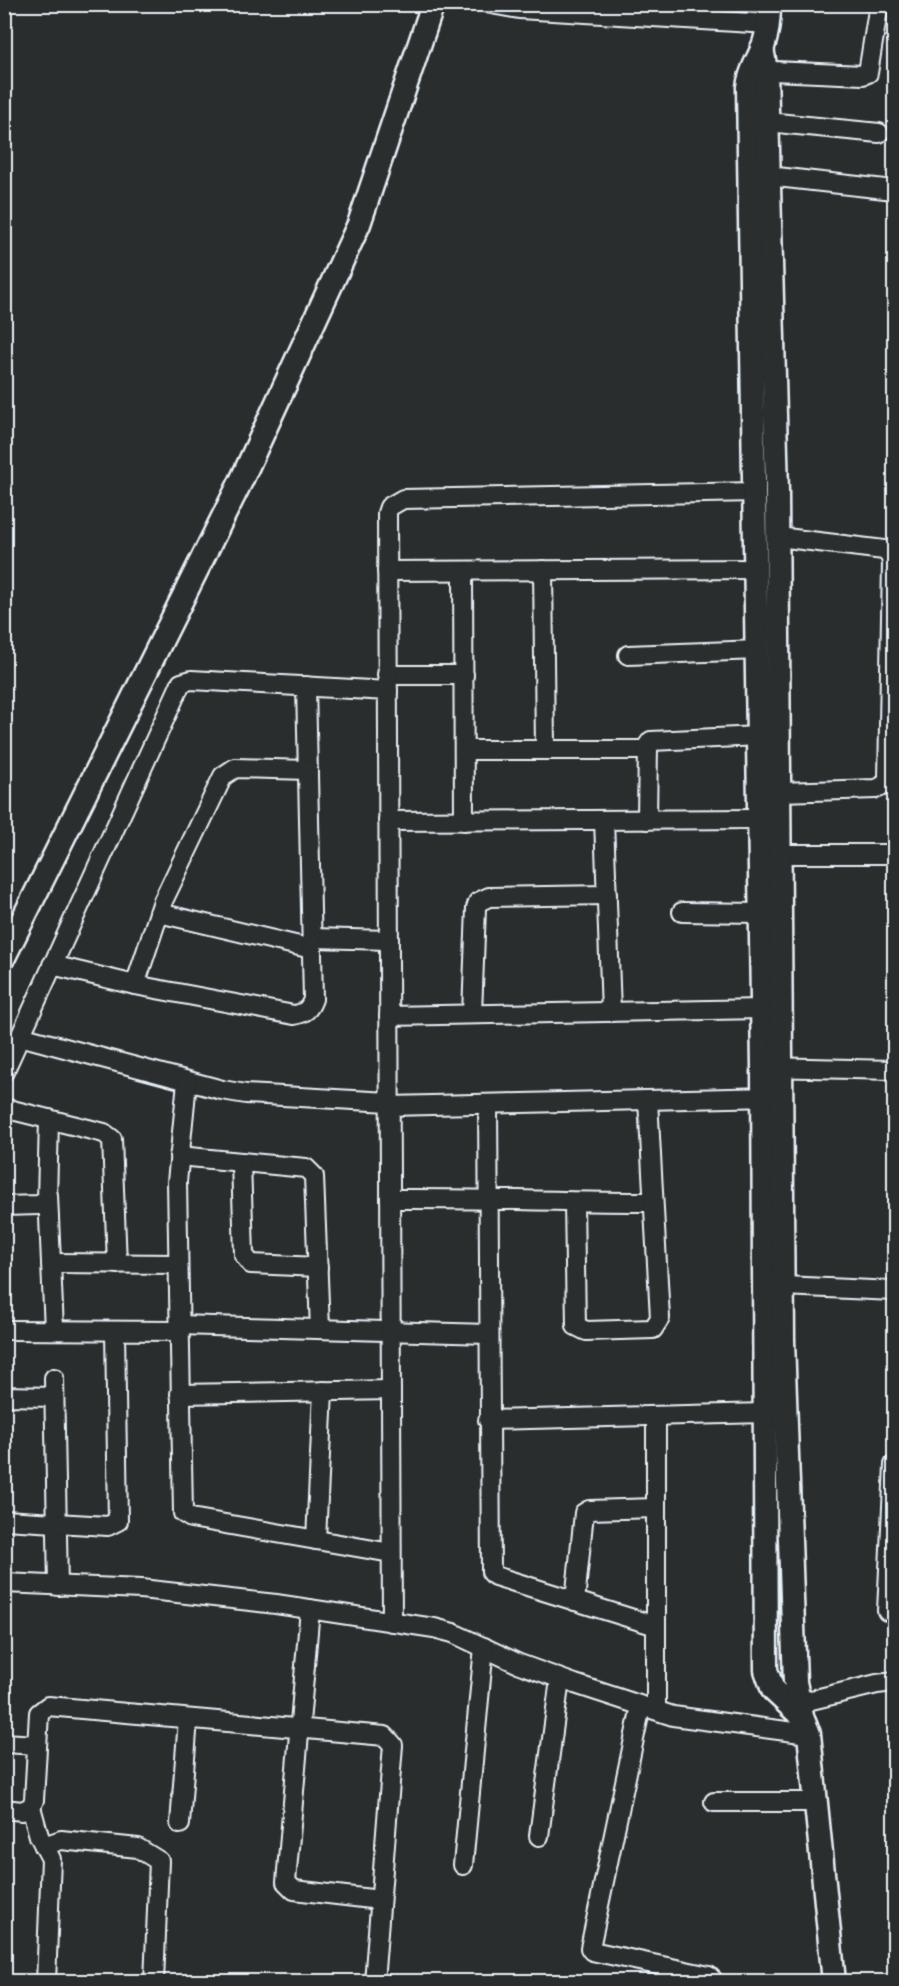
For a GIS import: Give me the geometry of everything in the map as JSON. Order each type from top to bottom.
[{"type":"street","points":[[4,957],[241,482],[359,224],[433,4]]},
{"type":"street","points":[[491,4],[519,9],[769,14],[758,71],[767,122],[778,537],[781,854],[772,1067],[783,1286],[794,1670],[817,1802],[834,1982]]},
{"type":"street","points":[[758,71],[863,75],[868,73],[879,4]]},
{"type":"street","points":[[758,71],[748,87],[756,492],[762,1009],[772,1067]]},
{"type":"street","points":[[767,122],[879,134]]},
{"type":"street","points":[[768,176],[894,190]]},
{"type":"street","points":[[392,1622],[387,513],[389,507],[403,500],[756,492]]},
{"type":"street","points":[[778,537],[884,550],[890,555],[892,563],[892,700],[888,779],[883,786],[876,789],[780,792]]},
{"type":"street","points":[[387,571],[757,569]]},
{"type":"street","points":[[543,570],[545,748]]},
{"type":"street","points":[[463,571],[464,821]]},
{"type":"street","points":[[628,655],[758,650]]},
{"type":"street","points":[[4,1072],[177,687],[191,680],[306,686],[387,683],[464,675]]},
{"type":"street","points":[[52,965],[135,985],[294,1015],[303,1014],[310,1007],[313,999],[306,686]]},
{"type":"street","points":[[647,820],[648,750],[651,741],[655,739],[759,736]]},
{"type":"street","points":[[464,750],[545,748],[648,750]]},
{"type":"street","points":[[135,985],[159,913],[228,771],[242,768],[308,770]]},
{"type":"street","points":[[388,821],[760,819]]},
{"type":"street","points":[[604,820],[611,1012]]},
{"type":"street","points":[[781,854],[894,854]]},
{"type":"street","points":[[472,1014],[478,902],[489,897],[607,895]]},
{"type":"street","points":[[682,912],[761,913]]},
{"type":"street","points":[[159,913],[312,943],[389,940]]},
{"type":"street","points":[[389,1016],[762,1009]]},
{"type":"street","points":[[20,1036],[187,1082],[246,1094],[389,1104],[488,1104],[773,1097]]},
{"type":"street","points":[[772,1067],[894,1070]]},
{"type":"street","points":[[187,1082],[179,1156],[177,1264],[183,1513],[191,1518],[391,1553]]},
{"type":"street","points":[[773,1097],[765,1413],[766,1670],[773,1690],[803,1718]]},
{"type":"street","points":[[574,1202],[574,1321],[580,1330],[648,1330],[658,1324],[660,1318],[648,1100]]},
{"type":"street","points":[[488,1104],[488,1420],[491,1572],[495,1576],[656,1626]]},
{"type":"street","points":[[4,1108],[104,1133],[112,1139],[117,1264]]},
{"type":"street","points":[[49,1119],[48,1195],[54,1330]]},
{"type":"street","points":[[179,1156],[306,1168],[312,1171],[315,1176],[320,1329]]},
{"type":"street","points":[[241,1162],[244,1255],[247,1261],[251,1264],[318,1268]]},
{"type":"street","points":[[4,1206],[39,1205],[48,1195]]},
{"type":"street","points":[[390,1199],[488,1198],[574,1202],[653,1202]]},
{"type":"street","points":[[51,1263],[177,1264]]},
{"type":"street","points":[[783,1286],[894,1291]]},
{"type":"street","points":[[4,1330],[320,1329],[488,1334]]},
{"type":"street","points":[[4,1520],[108,1526],[118,1521],[115,1331]]},
{"type":"street","points":[[54,1378],[58,1586]]},
{"type":"street","points":[[180,1395],[391,1390]]},
{"type":"street","points":[[316,1539],[323,1391]]},
{"type":"street","points":[[4,1396],[54,1397]]},
{"type":"street","points":[[488,1420],[765,1413]]},
{"type":"street","points":[[656,1416],[656,1626],[648,1708],[590,1948],[592,1951],[709,1976],[715,1982]]},
{"type":"street","points":[[887,1611],[894,1465]]},
{"type":"street","points":[[575,1601],[584,1513],[589,1510],[656,1508]]},
{"type":"street","points":[[4,1583],[141,1589],[435,1628],[560,1679],[648,1708],[703,1722],[803,1718],[877,1684],[894,1682]]},
{"type":"street","points":[[310,1610],[286,1882],[294,1890],[380,1900]]},
{"type":"street","points":[[463,1864],[484,1647]]},
{"type":"street","points":[[539,1836],[560,1679]]},
{"type":"street","points":[[46,1982],[51,1859],[39,1836],[31,1807],[34,1800],[39,1713],[48,1706],[385,1736],[391,1739],[393,1745],[374,1982]]},
{"type":"street","points":[[180,1824],[188,1719]]},
{"type":"street","points":[[4,1743],[38,1745]]},
{"type":"street","points":[[714,1802],[817,1802]]},
{"type":"street","points":[[4,1809],[22,1810],[31,1807]]},
{"type":"street","points":[[44,1846],[62,1839],[138,1848],[159,1861],[154,1982]]}]
